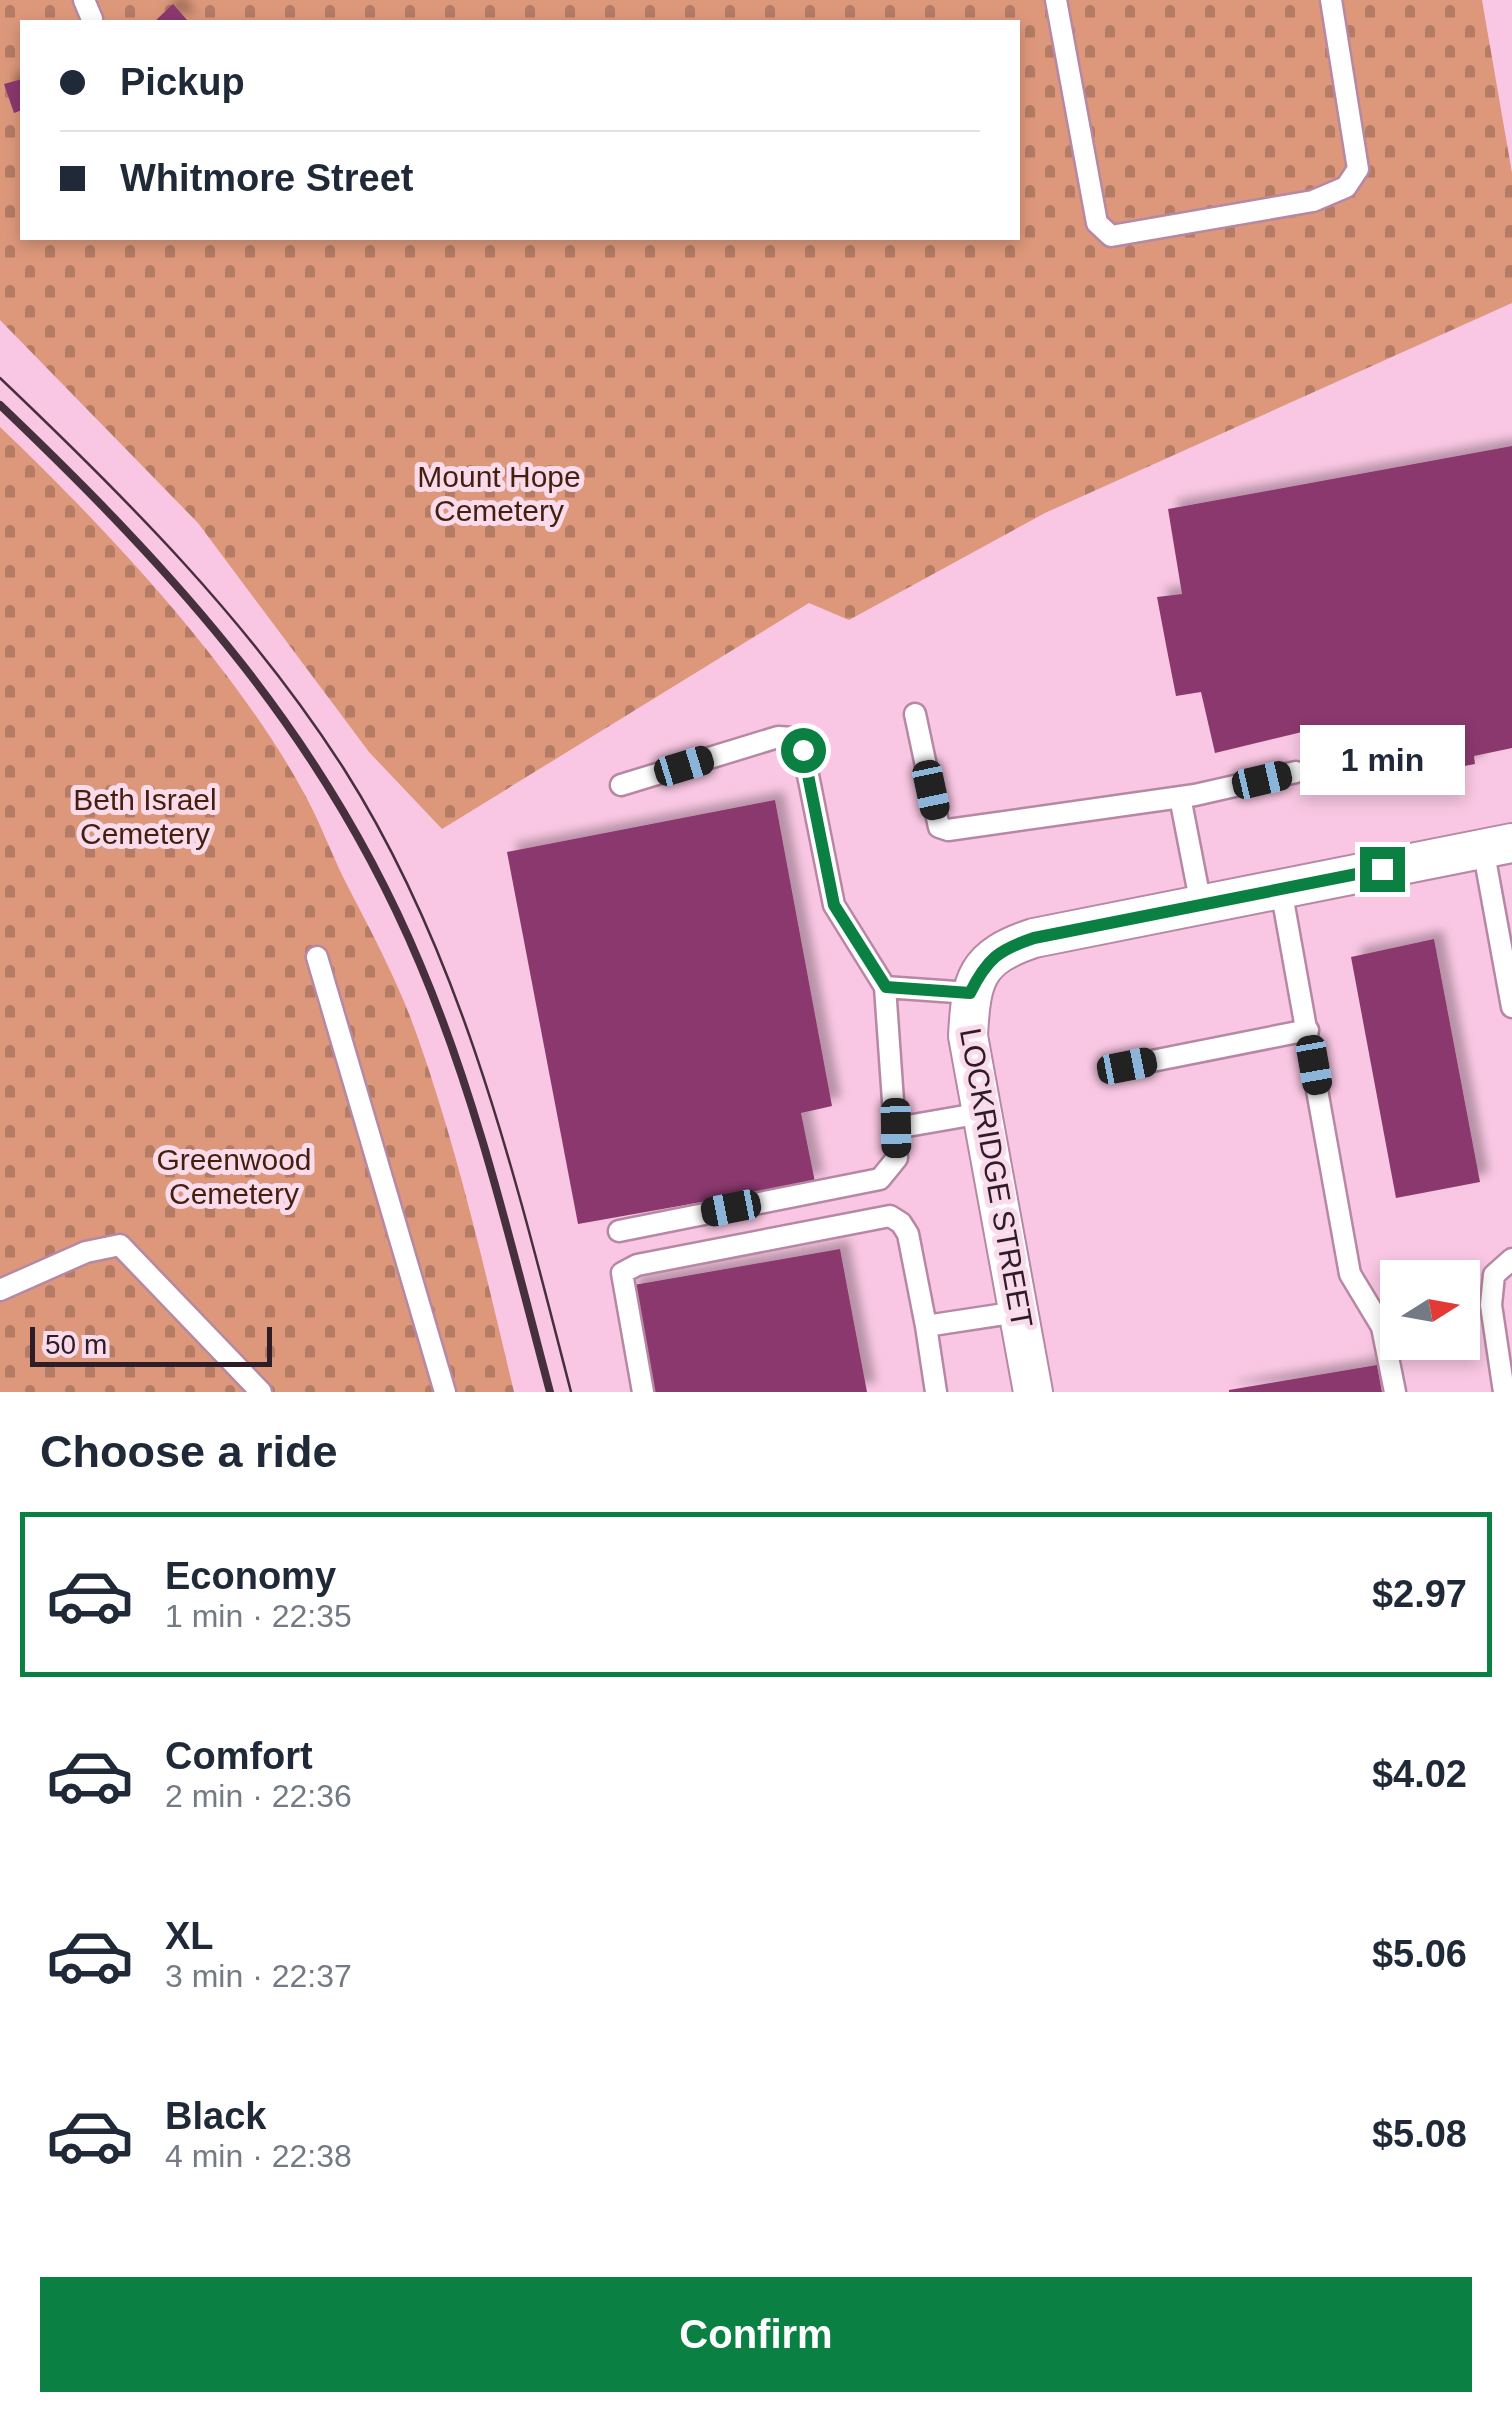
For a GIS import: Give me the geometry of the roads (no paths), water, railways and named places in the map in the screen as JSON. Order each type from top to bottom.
[{"type":"street","name":"LOCKRIDGE STREET","points":[[1033,1392],[968,1036],[970,993],[984,966],[1007,947],[1034,938],[1497,846]]},
{"type":"lane","points":[[1056,0],[1097,223],[1111,236],[1313,201],[1346,187],[1358,169],[1331,0]]},
{"type":"lane","points":[[915,714],[939,828],[948,830],[1180,796],[1296,772]]},
{"type":"lane","points":[[619,1231],[880,1179],[897,1158],[886,987],[834,905],[803,750],[794,738],[778,737],[621,784]]},
{"type":"lane","points":[[1180,796],[1202,904]]},
{"type":"lane","points":[[1497,846],[1512,1007]]},
{"type":"lane","points":[[1281,889],[1350,1274],[1382,1327],[1395,1392]]},
{"type":"lane","points":[[317,956],[445,1392]]},
{"type":"lane","points":[[886,987],[970,993]]},
{"type":"lane","points":[[1127,1066],[1308,1030]]},
{"type":"lane","points":[[896,1128],[982,1113]]},
{"type":"lane","points":[[643,1392],[622,1272],[637,1264],[890,1216],[908,1234],[936,1392]]},
{"type":"lane","points":[[0,1290],[86,1252],[120,1245],[261,1392]]},
{"type":"lane","points":[[1504,1392],[1491,1304],[1494,1275],[1512,1258]]},
{"type":"lane","points":[[926,1326],[1018,1312]]},
{"type":"tram line","points":[[0,378],[139,515],[227,612],[307,715],[386,841],[422,915],[482,1071],[571,1392]]},
{"type":"railway","points":[[0,405],[127,531],[240,662],[292,731],[382,881],[420,964],[459,1069],[550,1392]]},
{"type":"park label","name":"Mount Hope Cemetery","points":[[499,494]]},
{"type":"park label","name":"Beth Israel Cemetery","points":[[145,817]]},
{"type":"park label","name":"Greenwood Cemetery","points":[[234,1177]]}]
